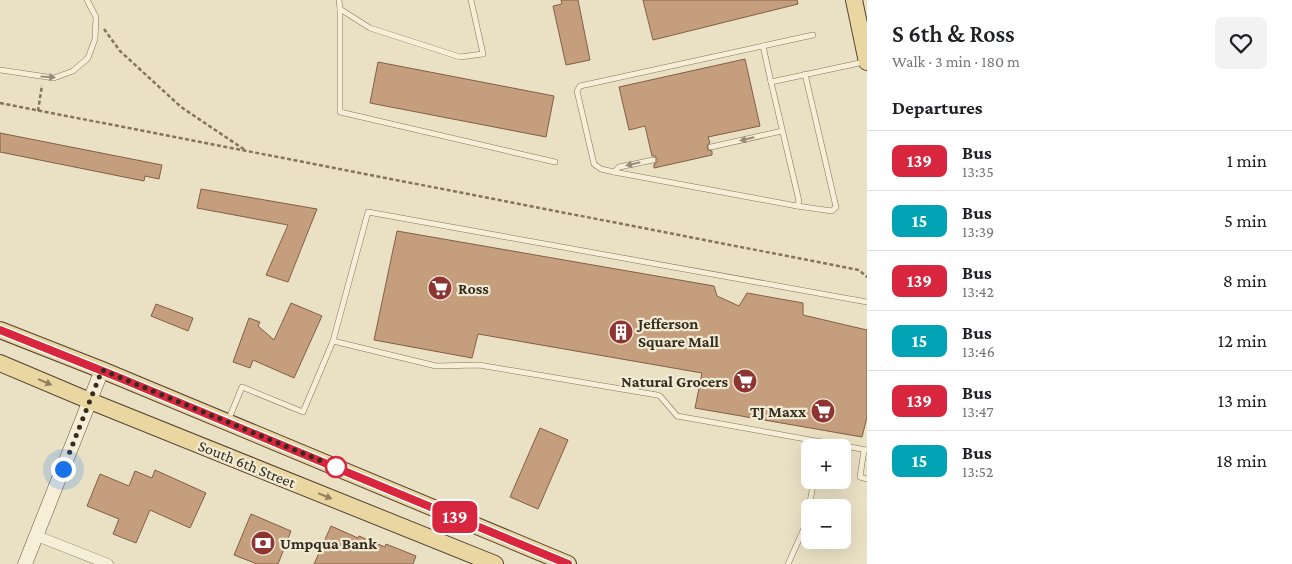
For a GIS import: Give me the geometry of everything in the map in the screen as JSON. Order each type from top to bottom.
[{"type":"main road","points":[[854,0],[867,62]]},
{"type":"main road","name":"South 6th Street","points":[[0,330],[102,370],[568,564]]},
{"type":"main road","name":"South 6th Street","points":[[0,363],[495,564]]},
{"type":"street","points":[[25,564],[102,370]]},
{"type":"street","points":[[37,536],[108,564]]},
{"type":"lane","points":[[0,70],[54,78],[73,71],[88,58],[95,39],[96,18],[87,0]]},
{"type":"lane","points":[[339,0],[340,112],[555,162]]},
{"type":"lane","points":[[340,9],[370,28],[460,56],[483,54],[472,0]]},
{"type":"lane","points":[[805,74],[836,207],[832,211],[614,172],[600,169],[594,164],[577,91],[580,86],[813,35]]},
{"type":"lane","points":[[763,46],[799,201],[797,206]]},
{"type":"lane","points":[[771,82],[867,62]]},
{"type":"lane","points":[[711,147],[782,131]]},
{"type":"lane","points":[[614,172],[619,167],[652,160]]},
{"type":"lane","points":[[227,422],[242,387],[304,412],[333,341],[368,212],[867,302]]},
{"type":"lane","points":[[333,341],[436,366],[479,365],[657,395],[677,416],[801,441]]},
{"type":"lane","points":[[851,448],[866,450],[860,477],[867,479]]},
{"type":"lane","points":[[788,564],[806,524],[812,489]]},
{"type":"path","points":[[96,18],[120,51],[181,107],[246,151]]},
{"type":"path","points":[[38,111],[43,77]]},
{"type":"path","points":[[0,103],[860,270],[867,277]]},
{"type":"building","points":[[561,0],[578,0],[590,60],[566,65],[553,6],[562,4]]},
{"type":"building","points":[[643,0],[797,0],[798,4],[653,40]]},
{"type":"building","points":[[745,59],[760,126],[708,137],[710,143],[707,147],[708,150],[712,151],[712,155],[654,168],[657,159],[655,156],[652,156],[645,126],[629,130],[619,87]]},
{"type":"building","points":[[378,62],[554,96],[546,137],[370,103]]},
{"type":"building","points":[[0,133],[162,165],[159,179],[145,176],[144,181],[0,152]]},
{"type":"building","points":[[201,189],[317,209],[288,282],[266,275],[288,225],[197,208]]},
{"type":"building","name":"Jefferson Square Mall","points":[[397,231],[714,286],[717,296],[739,306],[747,293],[803,303],[803,315],[867,330],[867,417],[862,437],[695,408],[702,373],[478,334],[472,358],[374,340]]},
{"type":"building","points":[[291,303],[322,316],[294,378],[253,360],[250,368],[233,362],[249,318],[260,322],[258,326],[274,340]]},
{"type":"building","points":[[156,304],[193,318],[188,331],[151,316]]},
{"type":"building","points":[[540,428],[568,440],[538,509],[510,497]]},
{"type":"building","points":[[155,470],[206,493],[190,528],[150,510],[136,543],[113,534],[119,519],[87,506],[100,474],[129,486],[135,471],[152,478]]},
{"type":"building","name":"Umpqua Bank","points":[[251,514],[291,531],[278,564],[257,564],[234,555]]},
{"type":"building","points":[[331,526],[358,538],[359,536],[385,547],[386,544],[416,556],[413,564],[314,564]]},
{"type":"bus line","name":"139","points":[[0,330],[568,564]]},
{"type":"place","name":"Ross","points":[[440,288]]},
{"type":"place","name":"Jefferson Square Mall","points":[[621,332]]},
{"type":"place","name":"Natural Grocers","points":[[745,381]]},
{"type":"place","name":"TJ Maxx","points":[[823,411]]},
{"type":"place","name":"Umpqua Bank","points":[[263,543]]},
{"type":"route","points":[[63,469],[102,370],[336,467]]}]
